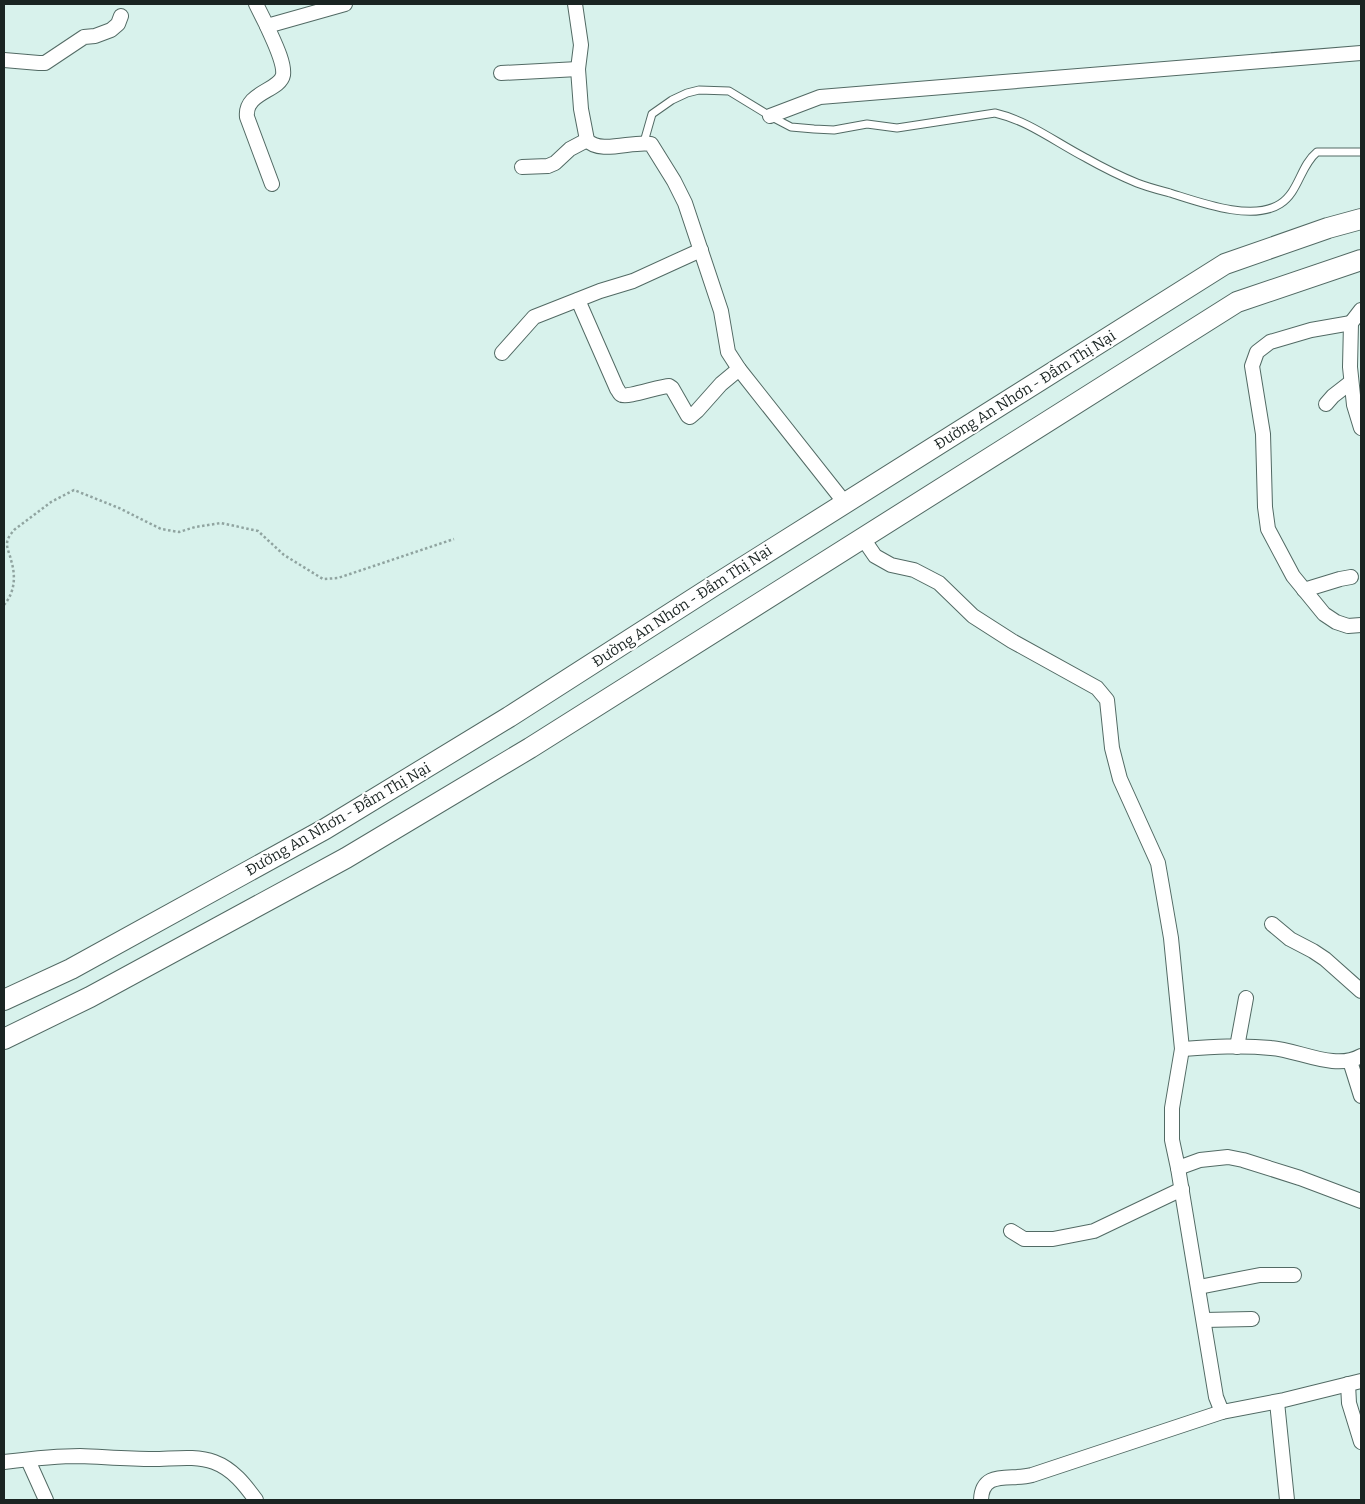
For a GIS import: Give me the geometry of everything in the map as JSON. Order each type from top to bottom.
[{"type":"main road","name":"Đường An Nhơn - Đầm Thị Nại","points":[[4,1000],[71,968],[325,829],[509,717],[1226,264],[1328,228],[1361,219]]},
{"type":"main road","points":[[4,1039],[90,997],[346,858],[530,748],[1237,302],[1361,260]]},
{"type":"street","points":[[256,4],[282,64],[283,75],[280,81],[250,103],[246,110],[272,184]]},
{"type":"street","points":[[267,26],[345,4]]},
{"type":"street","points":[[575,4],[580,45],[578,69],[583,125],[588,140],[597,146],[616,147],[644,142],[651,144],[674,181],[688,212],[722,311],[728,352],[739,369],[845,503]]},
{"type":"street","points":[[4,60],[45,63],[84,37],[112,30],[118,24],[121,16]]},
{"type":"street","points":[[770,116],[820,97],[1361,53]]},
{"type":"street","points":[[501,73],[578,69]]},
{"type":"street","points":[[522,167],[548,166],[570,149],[588,140]]},
{"type":"street","points":[[502,353],[534,316],[633,281],[701,250]]},
{"type":"street","points":[[578,300],[617,389],[622,395],[626,396],[670,386],[690,417],[721,384],[739,369]]},
{"type":"street","points":[[1361,310],[1351,323],[1354,405],[1361,428]]},
{"type":"street","points":[[1351,323],[1311,330],[1270,342],[1257,352],[1252,366],[1263,434],[1265,506],[1268,529],[1293,576],[1324,614],[1336,622],[1348,626],[1361,625]]},
{"type":"street","points":[[1326,404],[1333,396],[1352,382]]},
{"type":"street","points":[[862,537],[875,556],[891,565],[914,570],[939,583],[973,616],[1012,641],[1096,688],[1107,700],[1112,748],[1120,779],[1158,863],[1171,938],[1182,1049],[1172,1108],[1172,1140],[1199,1288],[1216,1397],[1222,1412]]},
{"type":"street","points":[[1304,590],[1340,579],[1352,578]]},
{"type":"street","points":[[1272,924],[1290,939],[1325,959],[1361,991]]},
{"type":"street","points":[[1237,1047],[1246,998]]},
{"type":"street","points":[[1182,1049],[1272,1048],[1331,1060],[1355,1058],[1361,1096]]},
{"type":"street","points":[[1178,1168],[1200,1160],[1228,1157],[1244,1160],[1300,1178],[1361,1201]]},
{"type":"street","points":[[1011,1231],[1024,1239],[1053,1238],[1094,1231],[1182,1189]]},
{"type":"street","points":[[1199,1288],[1260,1275],[1294,1275]]},
{"type":"street","points":[[1204,1320],[1252,1319]]},
{"type":"street","points":[[981,1500],[983,1488],[989,1480],[994,1478],[1032,1476],[1222,1412],[1277,1402],[1355,1382]]},
{"type":"street","points":[[1355,1382],[1349,1403],[1361,1442]]},
{"type":"street","points":[[1277,1402],[1287,1500]]},
{"type":"street","points":[[4,1462],[46,1457],[79,1456],[152,1459],[197,1458],[213,1461],[223,1467],[240,1480],[256,1500]]},
{"type":"street","points":[[28,1460],[46,1500]]},
{"type":"lane","points":[[644,142],[652,114],[672,100],[699,90],[729,91],[791,127],[834,130],[867,124],[897,128],[995,113],[1009,116],[1040,131],[1084,158],[1137,184],[1230,210],[1252,211],[1266,209],[1282,203],[1292,192],[1308,162],[1317,152],[1361,152]]},
{"type":"path","points":[[4,605],[10,597],[14,585],[13,568],[7,544],[9,536],[14,530],[51,502],[74,490],[119,508],[161,529],[179,532],[195,527],[221,523],[258,531],[284,554],[323,579],[338,578],[454,539]]}]
